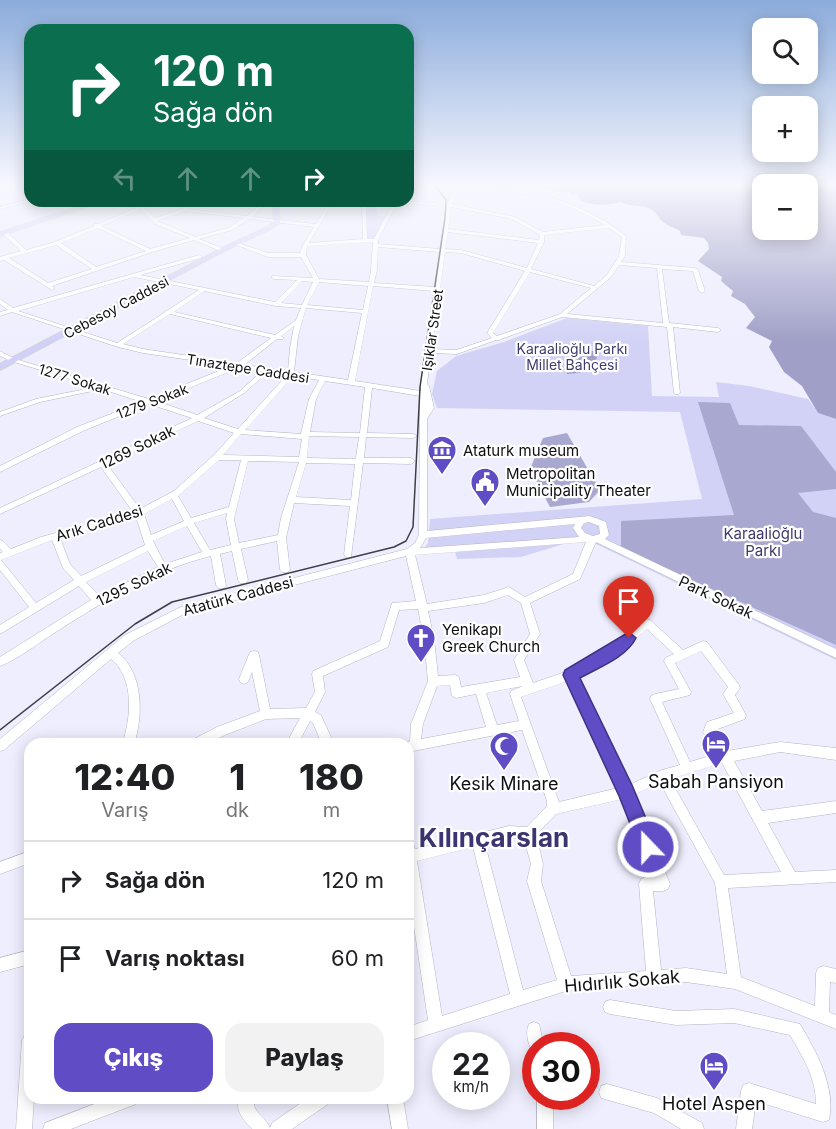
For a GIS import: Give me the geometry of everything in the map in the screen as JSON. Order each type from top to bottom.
[{"type":"main road","name":"Cebesoy Caddesi","points":[[0,367],[249,238]]},
{"type":"street","points":[[8,238],[25,252]]},
{"type":"street","points":[[2,258],[69,238]]},
{"type":"street","points":[[122,238],[150,251]]},
{"type":"street","points":[[49,285],[194,238],[222,250]]},
{"type":"street","points":[[310,238],[305,245],[303,255],[317,280]]},
{"type":"street","points":[[351,383],[378,238]]},
{"type":"street","name":"Işıklar Street","points":[[424,382],[445,238]]},
{"type":"street","points":[[507,238],[542,242]]},
{"type":"street","points":[[498,339],[490,333],[528,269],[542,238]]},
{"type":"street","points":[[428,363],[562,315],[585,298],[618,263],[625,245],[624,238]]},
{"type":"street","points":[[305,245],[364,240],[472,254],[595,288]]},
{"type":"street","points":[[57,243],[97,270]]},
{"type":"street","points":[[236,244],[268,255],[303,255]]},
{"type":"street","points":[[0,314],[199,257]]},
{"type":"street","points":[[2,258],[49,285],[60,297]]},
{"type":"street","points":[[618,263],[695,270],[702,291]]},
{"type":"street","points":[[659,267],[677,393]]},
{"type":"street","points":[[135,276],[276,304],[366,312]]},
{"type":"street","points":[[274,277],[434,289]]},
{"type":"street","points":[[276,304],[300,280]]},
{"type":"street","points":[[291,375],[292,341],[296,322],[317,280]]},
{"type":"street","points":[[118,345],[202,291]]},
{"type":"street","points":[[584,317],[585,298]]},
{"type":"street","name":"Tınaztepe Caddesi","points":[[0,301],[13,310],[118,345],[266,371],[424,394]]},
{"type":"street","points":[[167,312],[292,341]]},
{"type":"street","points":[[562,315],[718,330]]},
{"type":"street","name":"1279 Sokak","points":[[0,468],[80,429],[238,366],[296,322]]},
{"type":"street","points":[[430,351],[457,352]]},
{"type":"street","name":"1277 Sokak","points":[[0,353],[13,360],[151,402],[239,432],[413,436]]},
{"type":"street","name":"1269 Sokak","points":[[0,511],[198,418],[235,396],[266,371]]},
{"type":"street","name":"Arık Caddesi","points":[[0,557],[55,537],[139,513],[173,495],[192,482],[217,457],[291,375]]},
{"type":"street","points":[[285,570],[282,537],[303,459],[304,435],[316,390],[323,379]]},
{"type":"street","points":[[414,738],[433,681],[423,606],[410,552],[418,545],[423,535],[424,382]]},
{"type":"street","points":[[424,382],[430,392],[430,408],[425,417]]},
{"type":"street","points":[[348,555],[369,386]]},
{"type":"street","points":[[0,414],[38,400],[105,388]]},
{"type":"street","points":[[217,457],[411,461]]},
{"type":"street","points":[[243,580],[230,526],[231,509],[245,458]]},
{"type":"street","points":[[103,464],[139,513],[149,543],[163,568]]},
{"type":"street","points":[[173,495],[212,553],[221,585]]},
{"type":"street","points":[[292,500],[353,503]]},
{"type":"street","points":[[0,630],[80,581],[189,522],[231,509]]},
{"type":"street","points":[[423,535],[463,529],[590,519],[603,524],[605,535],[593,539],[578,531],[580,521]]},
{"type":"street","points":[[55,537],[66,566],[98,601]]},
{"type":"street","name":"1295 Sokak","points":[[0,662],[98,601],[163,568],[212,553],[282,537]]},
{"type":"street","points":[[525,602],[577,576],[593,539]]},
{"type":"street","name":"Atatürk Caddesi","points":[[0,746],[111,653],[144,629],[184,610],[410,552],[593,539]]},
{"type":"street","name":"Park Sokak","points":[[593,539],[836,654]]},
{"type":"street","points":[[0,543],[9,553]]},
{"type":"street","points":[[0,563],[35,609]]},
{"type":"street","points":[[295,738],[320,692],[317,674],[384,644],[395,606],[423,606],[484,599],[509,591],[525,602],[535,634],[519,660],[528,684]]},
{"type":"street","points":[[433,681],[455,680],[456,693],[528,684],[571,675],[610,653],[647,623],[681,654]]},
{"type":"street","points":[[687,768],[655,699],[686,692],[669,661],[703,645],[735,688],[728,694],[741,714],[711,726],[709,732],[792,879]]},
{"type":"street","points":[[111,653],[120,658],[132,687],[134,728],[130,738]]},
{"type":"street","points":[[244,679],[254,655],[266,714]]},
{"type":"street","points":[[571,675],[626,792],[663,884],[646,884],[654,976]]},
{"type":"street","points":[[528,684],[515,694],[524,725],[554,801],[554,809]]},
{"type":"street","points":[[480,690],[493,730]]},
{"type":"street","points":[[208,738],[266,714],[307,713],[317,719],[325,738]]},
{"type":"street","points":[[414,746],[524,725]]},
{"type":"street","points":[[220,738],[221,731]]},
{"type":"street","points":[[414,852],[477,841],[509,832],[529,833],[554,809],[626,792],[662,776],[725,757],[780,747],[836,754]]},
{"type":"street","points":[[662,776],[721,882],[735,982]]},
{"type":"street","points":[[758,818],[836,807]]},
{"type":"street","points":[[529,833],[537,864],[534,881],[566,984]]},
{"type":"street","points":[[477,841],[518,997]]},
{"type":"street","points":[[0,868],[24,859]]},
{"type":"street","points":[[721,882],[836,876]]},
{"type":"street","points":[[414,885],[436,1024]]},
{"type":"street","points":[[0,966],[24,959]]},
{"type":"street","points":[[829,1019],[823,973],[836,976]]},
{"type":"street","name":"Hıdırlık Sokak","points":[[414,1032],[518,997],[566,984],[686,975],[735,982],[829,1019]]},
{"type":"street","points":[[610,1007],[676,1018],[734,1016],[795,1029]]},
{"type":"street","points":[[744,1129],[749,1091],[823,1114],[826,1092],[817,1067],[795,1029],[799,1008]]},
{"type":"street","points":[[607,1092],[657,1106],[696,1129]]},
{"type":"street","points":[[24,1129],[26,1104]]},
{"type":"street","points":[[51,1129],[99,1104]]},
{"type":"street","points":[[245,1104],[246,1111],[263,1129]]},
{"type":"street","points":[[278,1129],[313,1104]]},
{"type":"street","points":[[396,1104],[400,1129]]},
{"type":"street","points":[[544,1110],[545,1129]]},
{"type":"green space","name":"Karaalioğlu Parkı","points":[[567,318],[648,326],[652,396],[719,397],[716,382],[749,386],[808,399],[818,413],[836,419],[836,660],[592,542],[577,540],[521,557],[457,559],[454,548],[424,548],[428,543],[430,519],[702,499],[680,412],[437,408],[432,394],[437,371],[456,356],[504,342]]},
{"type":"green space","points":[[698,402],[730,403],[739,425],[801,426],[836,472],[836,489],[798,493],[813,512],[836,518],[836,645],[621,548],[621,521],[734,515]]},
{"type":"green space","points":[[567,433],[600,490],[589,502],[550,507],[530,469],[543,438]]},
{"type":"shaded area","points":[[702,238],[818,240],[818,238],[836,238],[836,419],[818,413],[802,386],[784,372],[769,347],[772,341],[746,328],[755,317],[745,304],[731,296],[733,291],[721,281],[722,277],[698,261],[709,249],[708,243]]},
{"type":"shaded area","points":[[595,351],[597,357],[590,369],[567,374],[565,366]]},
{"type":"tram line","points":[[0,730],[135,624],[172,602],[394,547],[406,541],[413,527],[420,387],[442,238]]},
{"type":"place","name":"Ataturk museum","points":[[442,476]]},
{"type":"place","name":"Metropolitan Municipality Theater","points":[[485,508]]},
{"type":"place","name":"Yenikapı Greek Church","points":[[421,664]]},
{"type":"place","name":"Sabah Pansiyon","points":[[716,770]]},
{"type":"place","name":"Kesik Minare","points":[[504,772]]},
{"type":"place","name":"Hotel Aspen","points":[[714,1092]]},
{"type":"district","name":"Kılınçarslan","points":[[494,837]]},
{"type":"route","points":[[629,638],[610,653],[571,675],[626,792],[648,847]]},
{"type":"park label","name":"Karaalioğlu Parkı Millet Bahçesi","points":[[572,356]]}]
